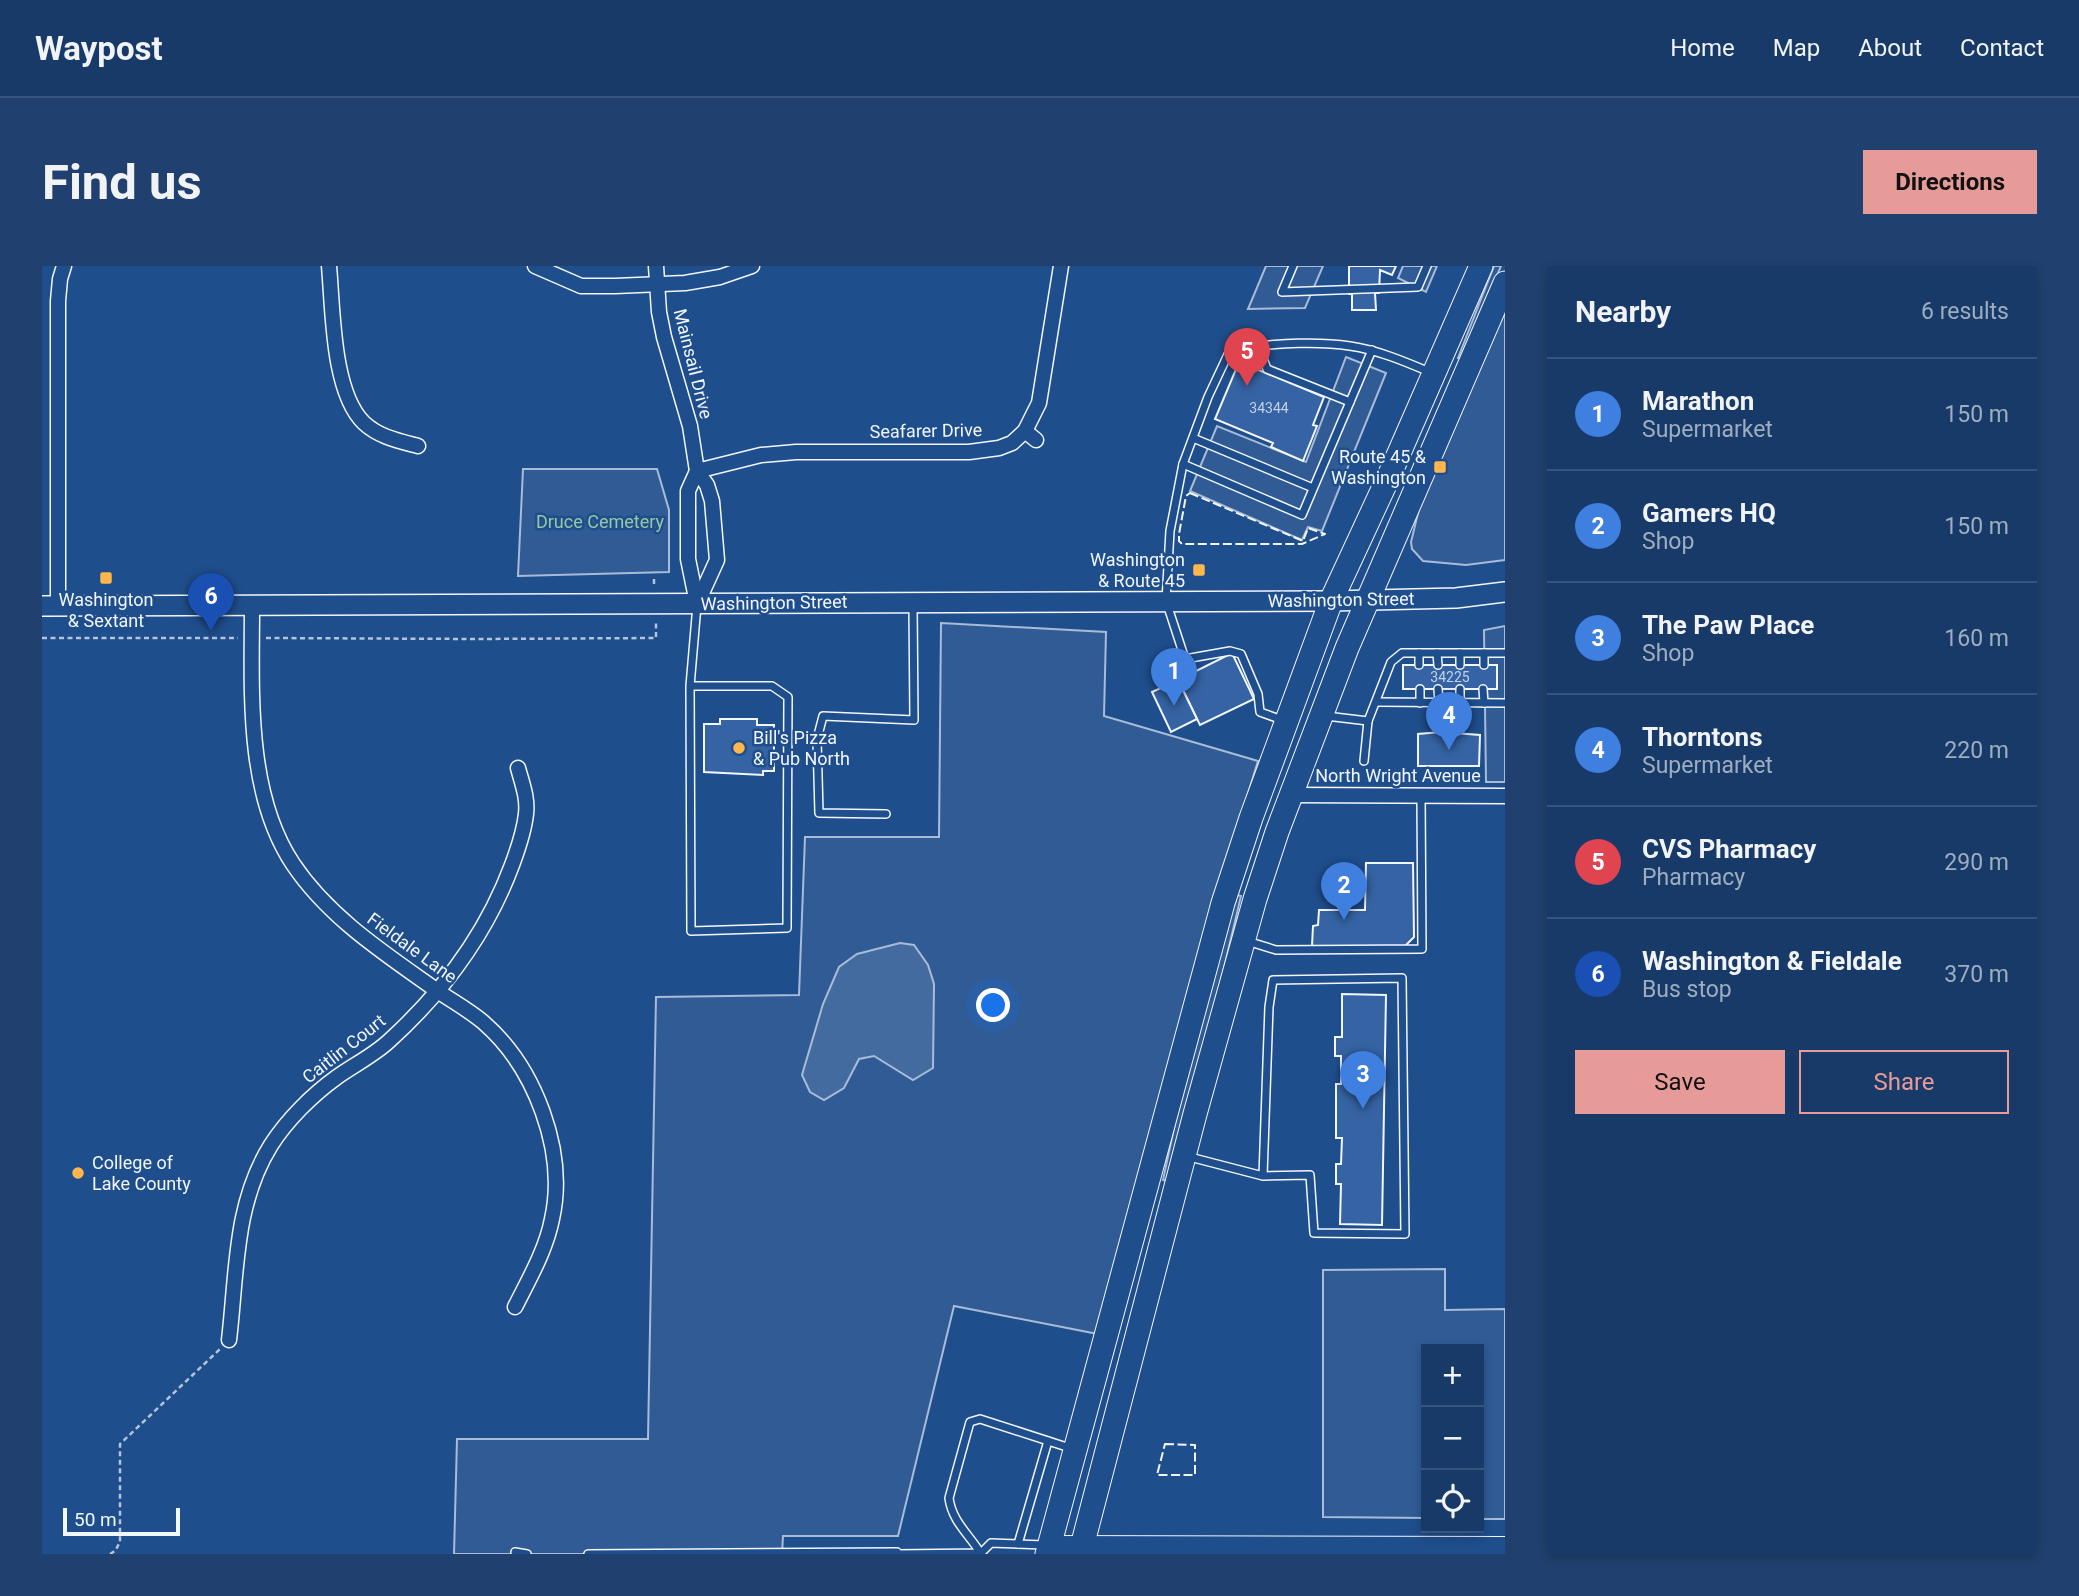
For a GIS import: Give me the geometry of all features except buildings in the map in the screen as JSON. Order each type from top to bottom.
[{"type":"main road","points":[[1048,1549],[1223,903],[1251,818],[1331,601],[1384,488],[1481,266]]},
{"type":"main road","points":[[1082,1550],[1184,1156],[1244,940],[1290,795],[1367,600],[1505,283]]},
{"type":"main road","name":"Washington Street","points":[[50,606],[1331,601],[1457,598],[1505,592]]},
{"type":"street","points":[[50,606],[58,301],[64,266]]},
{"type":"street","points":[[329,266],[340,373],[349,403],[366,425],[388,438],[418,446]]},
{"type":"street","points":[[535,266],[581,286],[656,285],[705,280],[752,266]]},
{"type":"street","name":"Mainsail Drive","points":[[656,266],[656,285],[664,337],[690,426],[697,471],[707,485],[712,501],[717,560],[697,604]]},
{"type":"street","name":"Seafarer Drive","points":[[697,471],[761,455],[796,452],[969,452],[999,448],[1031,436],[1039,403],[1061,266]]},
{"type":"street","name":"Mainsail Drive","points":[[697,471],[688,491],[688,559],[697,604]]},
{"type":"street","name":"Fieldale Lane","points":[[252,606],[258,768],[267,803],[291,862],[348,925],[482,1022],[503,1043],[519,1065],[539,1105],[548,1129],[553,1156],[553,1219],[543,1251],[515,1307]]},
{"type":"street","name":"Caitlin Court","points":[[229,1340],[237,1242],[243,1210],[271,1146],[311,1099],[334,1079],[387,1043],[439,992],[463,961],[483,930],[503,889],[519,846],[526,813],[526,795],[518,768]]},
{"type":"street","name":"North Wright Avenue","points":[[1290,795],[1505,796]]},
{"type":"street","points":[[1048,1549],[1459,1550],[1505,1546]]},
{"type":"lane","points":[[1293,266],[1282,292],[1418,287],[1427,266]]},
{"type":"lane","points":[[1286,721],[1260,712],[1258,694],[1241,654],[1230,651],[1185,659],[1166,601],[1170,531],[1183,464],[1231,348],[1258,345],[1348,345],[1372,350],[1433,374]]},
{"type":"lane","points":[[1258,345],[1267,369],[1350,402]]},
{"type":"lane","points":[[1183,464],[1302,514],[1372,350]]},
{"type":"lane","points":[[1193,438],[1313,488]]},
{"type":"lane","points":[[886,814],[819,813],[817,739],[823,716],[915,720],[913,601]]},
{"type":"lane","points":[[690,686],[772,686],[788,697],[787,928],[691,931],[690,686],[697,604]]},
{"type":"lane","points":[[1364,761],[1368,721],[1391,662],[1402,653],[1505,653]]},
{"type":"lane","points":[[1419,653],[1419,665]]},
{"type":"lane","points":[[1437,653],[1438,665]]},
{"type":"lane","points":[[1460,653],[1460,665]]},
{"type":"lane","points":[[1484,653],[1484,665]]},
{"type":"lane","points":[[1420,690],[1420,703]]},
{"type":"lane","points":[[1438,690],[1438,703]]},
{"type":"lane","points":[[1460,690],[1460,703]]},
{"type":"lane","points":[[1483,690],[1484,704]]},
{"type":"lane","points":[[1377,702],[1505,704]]},
{"type":"lane","points":[[1320,715],[1368,721]]},
{"type":"lane","points":[[1244,940],[1276,950],[1422,950],[1421,795]]},
{"type":"lane","points":[[1184,1156],[1264,1176],[1310,1175],[1314,1233],[1405,1234],[1402,978],[1273,980],[1269,1007],[1264,1176]]},
{"type":"lane","points":[[981,1553],[953,1514],[949,1492],[970,1422],[980,1419],[1074,1450]]},
{"type":"lane","points":[[1018,1544],[1048,1441]]},
{"type":"lane","points":[[588,1554],[981,1553],[991,1543],[1048,1549]]},
{"type":"lane","points":[[515,1552],[527,1554]]},
{"type":"path","points":[[42,638],[656,638],[656,629]]},
{"type":"path","points":[[110,1554],[120,1542],[120,1444],[229,1340]]},
{"type":"shaded area","points":[[1266,266],[1323,266],[1305,308],[1248,309]]},
{"type":"shaded area","points":[[1403,266],[1437,266],[1426,292],[1398,278]]},
{"type":"shaded area","points":[[1494,266],[1501,266],[1462,359],[1458,358]]},
{"type":"shaded area","points":[[1505,310],[1505,560],[1466,565],[1423,561],[1412,549],[1411,542],[1420,505]]},
{"type":"shaded area","points":[[1346,357],[1386,373],[1322,531],[1308,527],[1302,540],[1190,491],[1217,426],[1306,462]]},
{"type":"shaded area","name":"Druce Cemetery","points":[[523,469],[657,469],[669,510],[669,572],[518,576]]},
{"type":"shaded area","points":[[941,623],[1106,632],[1104,716],[1258,761],[1205,932],[1098,1334],[954,1306],[898,1536],[783,1536],[782,1554],[454,1554],[457,1439],[648,1439],[656,997],[799,995],[805,837],[939,837]]},
{"type":"shaded area","points":[[1505,626],[1505,782],[1486,782],[1484,630]]},
{"type":"shaded area","points":[[1236,895],[1241,896],[1222,976],[1168,1181],[1163,1180],[1180,1100]]},
{"type":"shaded area","points":[[900,943],[914,945],[928,965],[934,984],[933,1068],[913,1080],[874,1056],[859,1059],[844,1088],[824,1100],[810,1092],[802,1075],[823,1004],[839,967],[857,954]]},
{"type":"shaded area","points":[[1445,1269],[1445,1310],[1505,1309],[1505,1519],[1484,1519],[1484,1344],[1421,1344],[1421,1518],[1323,1517],[1323,1270]]},
{"type":"fence","points":[[1190,493],[1303,541],[1308,528],[1325,534],[1302,544],[1182,544],[1179,534],[1186,496],[1190,493]]},
{"type":"fence","points":[[1165,1444],[1195,1445],[1195,1475],[1157,1475],[1165,1444]]},
{"type":"place","name":"CVS Pharmacy","points":[[1247,386]]},
{"type":"place","name":"Route 45 & Washington","points":[[1440,467]]},
{"type":"place","name":"Washington & Route 45","points":[[1199,570]]},
{"type":"place","name":"Washington & Sextant","points":[[106,578]]},
{"type":"place","name":"Washington & Fieldale","points":[[211,631]]},
{"type":"place","name":"Marathon","points":[[1174,706]]},
{"type":"place","name":"Bill's Pizza & Pub North","points":[[739,748]]},
{"type":"place","name":"Thorntons","points":[[1449,750]]},
{"type":"place","name":"Gamers HQ","points":[[1344,920]]},
{"type":"place","name":"The Paw Place","points":[[1363,1109]]},
{"type":"place","name":"College of Lake County","points":[[78,1173]]}]
